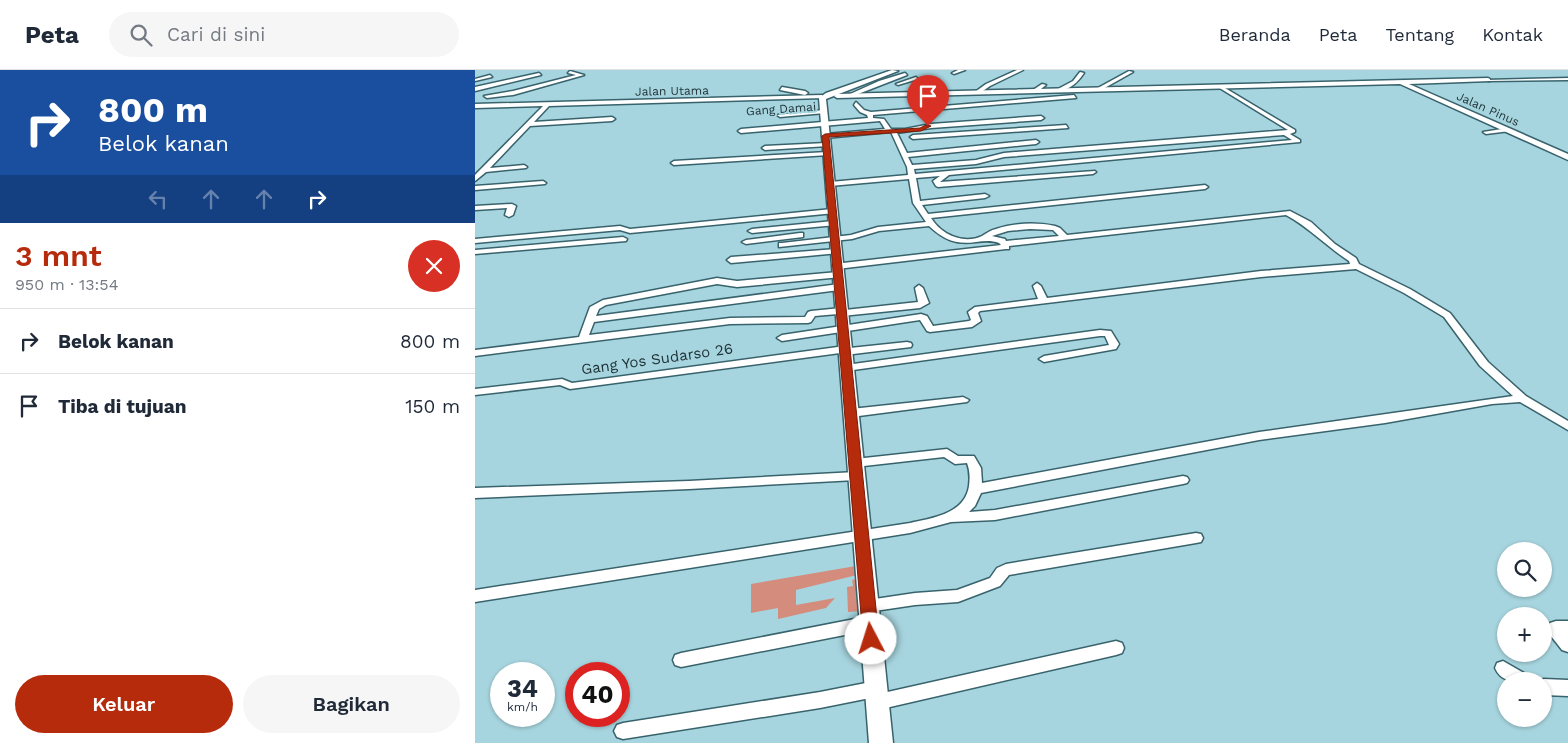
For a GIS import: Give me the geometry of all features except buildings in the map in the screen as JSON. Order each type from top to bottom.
[{"type":"street","points":[[954,73],[963,70]]},
{"type":"street","points":[[978,92],[988,85],[1020,70]]},
{"type":"street","points":[[487,96],[513,93],[581,75],[573,71],[552,76]]},
{"type":"street","points":[[674,164],[824,123],[851,95],[881,82],[898,71]]},
{"type":"street","points":[[765,148],[824,123],[898,71]]},
{"type":"street","points":[[1099,89],[1131,72]]},
{"type":"street","points":[[1465,72],[1487,80]]},
{"type":"street","points":[[1060,90],[1075,82],[1082,73]]},
{"type":"street","points":[[475,80],[490,76]]},
{"type":"street","points":[[477,92],[541,76]]},
{"type":"street","points":[[889,86],[917,78]]},
{"type":"street","points":[[851,95],[1568,79]]},
{"type":"street","name":"Jalan Pinus","points":[[1399,82],[1568,156]]},
{"type":"street","points":[[1035,91],[1043,85]]},
{"type":"street","points":[[910,167],[976,162],[1004,156],[1293,131],[1220,86]]},
{"type":"street","points":[[782,89],[793,90],[824,123],[881,743]]},
{"type":"street","points":[[865,95],[881,89]]},
{"type":"street","points":[[774,98],[793,90]]},
{"type":"street","points":[[477,92],[522,104]]},
{"type":"street","points":[[741,127],[824,123],[870,116],[1074,97]]},
{"type":"street","name":"Jalan Utama","points":[[522,104],[774,98],[824,123]]},
{"type":"street","points":[[479,175],[549,103]]},
{"type":"street","points":[[475,106],[522,104]]},
{"type":"street","points":[[856,104],[870,116],[883,120],[895,136],[906,155],[910,167],[917,203],[931,224],[945,236],[954,240],[985,237],[997,239],[1005,244],[1064,236],[1287,213],[1308,224],[1332,246],[1353,260],[1355,266]]},
{"type":"street","points":[[531,122],[602,115]]},
{"type":"street","points":[[780,115],[895,136],[923,144]]},
{"type":"street","points":[[895,136],[931,126],[1041,118]]},
{"type":"street","points":[[531,122],[612,119]]},
{"type":"street","points":[[895,136],[1066,127]]},
{"type":"street","points":[[1486,132],[1508,130]]},
{"type":"street","points":[[830,184],[1298,142],[1285,132]]},
{"type":"street","points":[[906,155],[1036,142]]},
{"type":"street","points":[[479,175],[524,167]]},
{"type":"street","points":[[945,173],[946,176],[936,181],[939,186],[1093,172]]},
{"type":"street","points":[[475,188],[543,183]]},
{"type":"street","points":[[926,216],[1205,187]]},
{"type":"street","points":[[917,203],[985,196]]},
{"type":"street","points":[[475,208],[512,206],[509,215]]},
{"type":"street","points":[[583,339],[597,304],[717,281],[737,284],[836,248],[855,236],[878,229],[931,224]]},
{"type":"street","points":[[985,237],[993,231],[1041,226],[1057,228],[1064,236]]},
{"type":"street","points":[[475,241],[620,228],[836,248]]},
{"type":"street","points":[[752,231],[836,248]]},
{"type":"street","points":[[475,252],[623,239]]},
{"type":"street","points":[[746,242],[836,248]]},
{"type":"street","points":[[782,245],[836,248],[1004,248],[1005,244]]},
{"type":"street","points":[[731,260],[836,248]]},
{"type":"street","points":[[591,320],[836,248]]},
{"type":"street","points":[[475,353],[730,320],[759,322],[808,320],[811,314],[842,317],[921,317],[924,318],[930,328],[972,324],[976,321],[973,312],[976,310],[1261,274],[1355,266],[1407,291],[1447,315],[1455,323],[1463,337],[1484,364],[1522,398],[1568,426]]},
{"type":"street","points":[[1037,286],[1044,302]]},
{"type":"street","points":[[782,338],[842,317],[920,305],[924,303],[919,288]]},
{"type":"street","points":[[846,368],[1100,333],[1108,333],[1114,344],[1112,347],[1043,359]]},
{"type":"street","name":"Gang Yos Sudarso 26","points":[[475,392],[562,382],[570,386],[845,350],[907,345]]},
{"type":"street","points":[[976,489],[1259,436],[1522,398]]},
{"type":"street","points":[[851,413],[963,400]]},
{"type":"street","points":[[475,493],[689,485],[856,470],[947,453],[955,460],[972,460],[977,476],[973,502],[961,512],[948,518]]},
{"type":"street","points":[[475,596],[862,536],[910,528],[948,518],[995,514],[1183,480]]},
{"type":"street","points":[[868,606],[915,599],[957,596],[995,582],[1002,572],[1006,570],[1197,538]]},
{"type":"street","points":[[681,660],[870,623]]},
{"type":"street","points":[[1568,628],[1556,628],[1555,631],[1568,645]]},
{"type":"street","points":[[623,731],[876,696],[1117,648]]},
{"type":"street","points":[[1503,668],[1508,672]]},
{"type":"street","points":[[1552,687],[1568,688]]},
{"type":"shaded area","points":[[856,566],[857,575],[796,590],[796,605],[835,598],[826,608],[778,619],[778,608],[751,613],[751,584]]},
{"type":"shaded area","points":[[860,578],[862,611],[848,612],[847,587],[853,586],[852,580]]},
{"type":"route","points":[[871,639],[825,136],[889,130],[894,132],[921,130],[928,126]]}]
